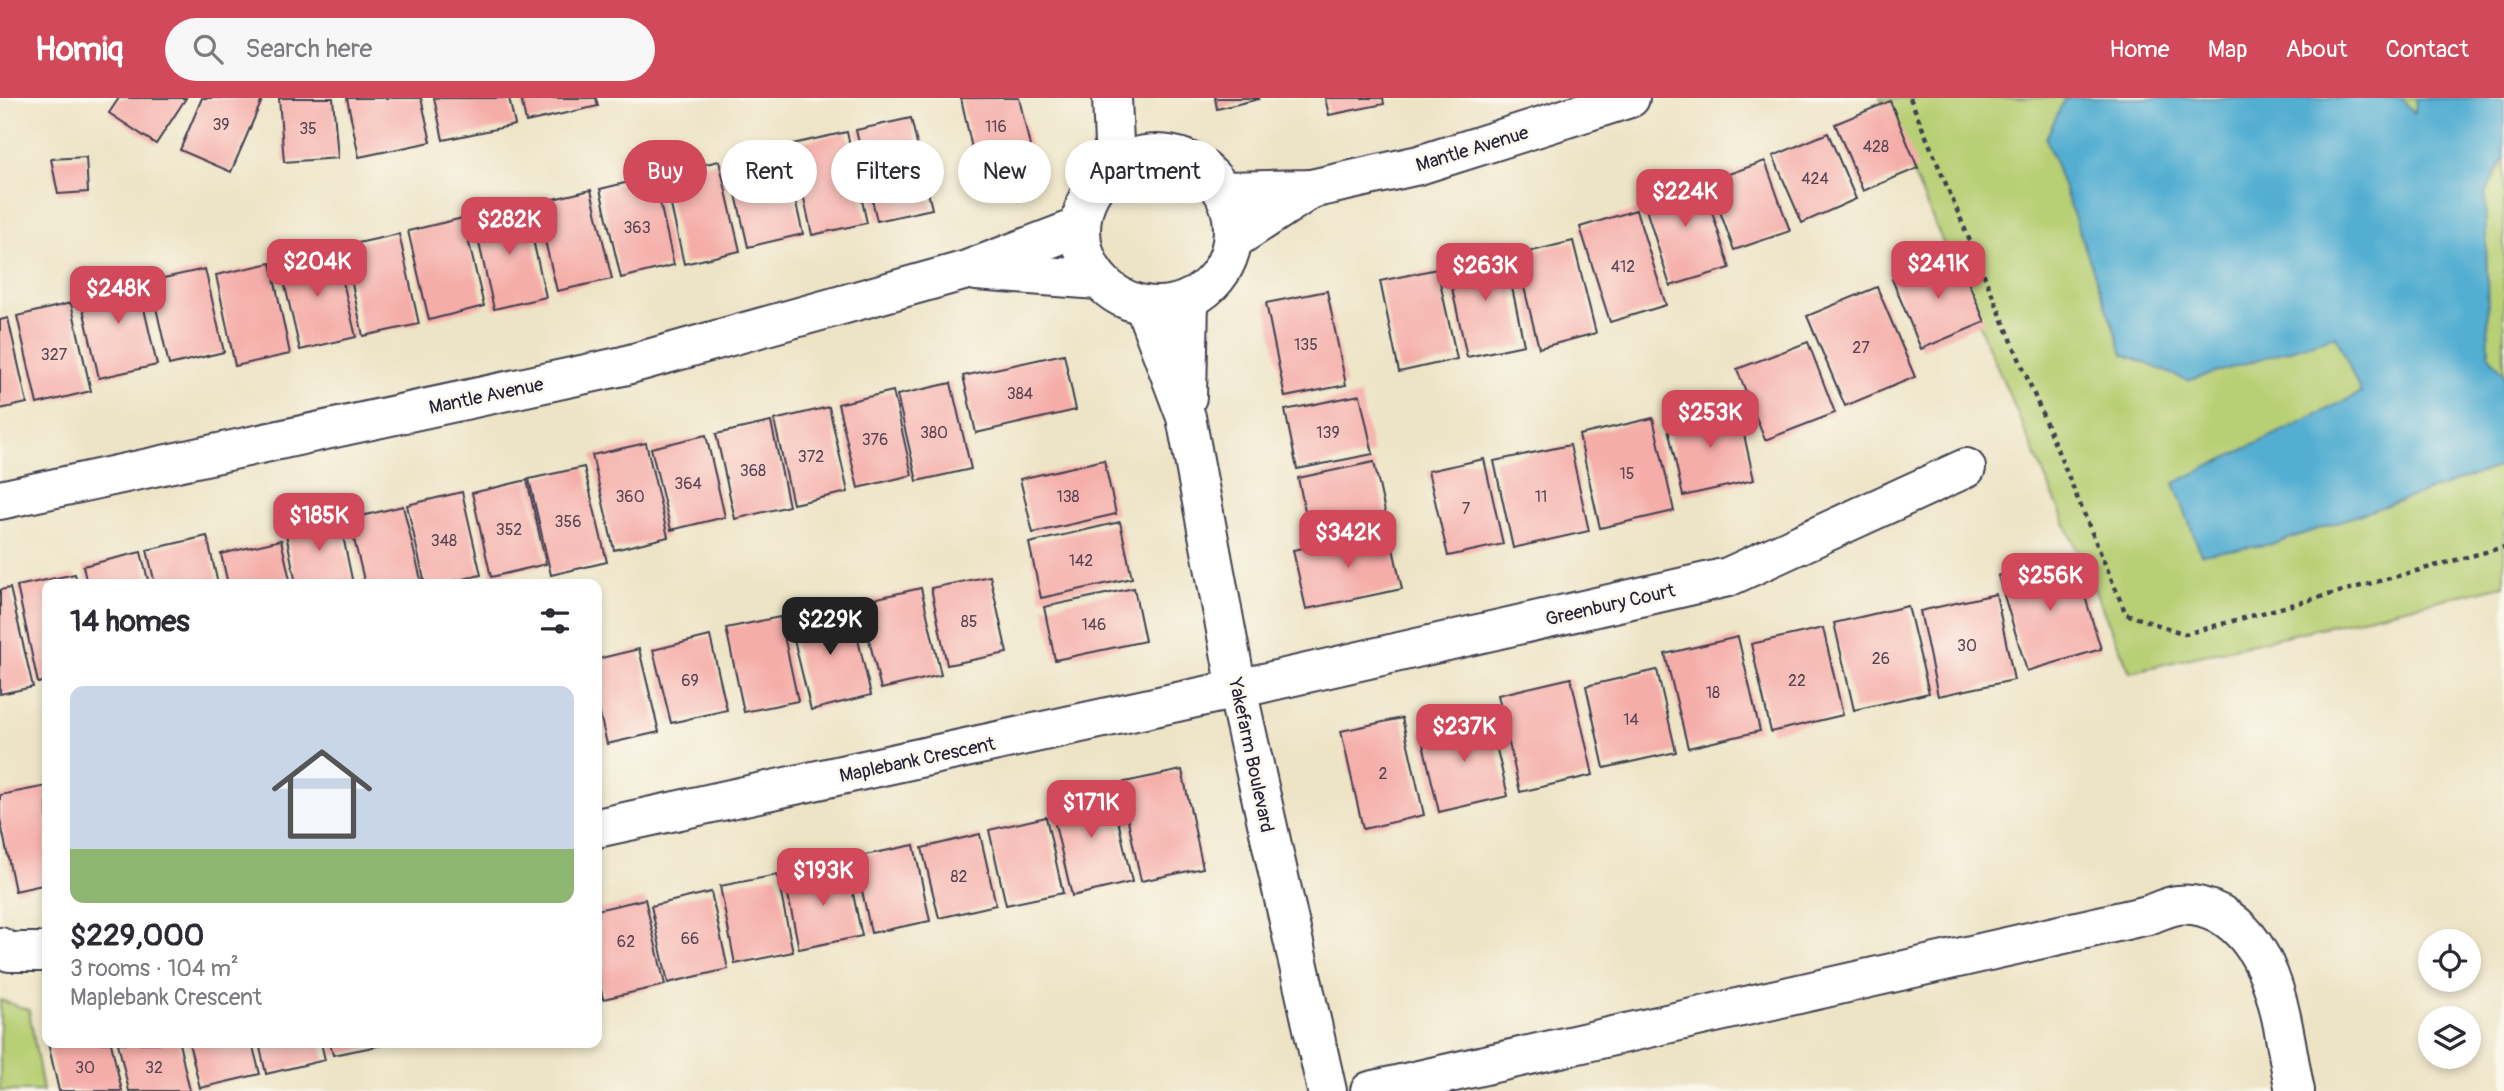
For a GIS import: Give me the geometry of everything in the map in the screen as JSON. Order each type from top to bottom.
[{"type":"street","points":[[1112,98],[1114,140]]},
{"type":"street","points":[[1125,98],[1144,140]]},
{"type":"street","name":"Mantle Avenue","points":[[1225,191],[1311,189],[1419,165],[1630,98]]},
{"type":"street","name":"Mantle Avenue","points":[[1233,240],[1311,189]]},
{"type":"street","points":[[1086,203],[1080,227],[1082,246],[1099,280],[1119,296],[1144,305],[1159,306],[1189,299],[1210,285],[1225,265],[1233,240],[1232,215],[1225,196]]},
{"type":"street","name":"Mantle Avenue","points":[[0,500],[623,366],[967,270],[1080,227]]},
{"type":"street","name":"Mantle Avenue","points":[[967,270],[1099,280]]},
{"type":"street","name":"Yakefarm Boulevard","points":[[1186,417],[1189,299]]},
{"type":"street","name":"Yakefarm Boulevard","points":[[1144,305],[1186,417],[1237,690],[1327,1091]]},
{"type":"street","name":"Greenbury Court","points":[[1237,690],[1728,577],[1966,468]]},
{"type":"street","name":"Maplebank Crescent","points":[[602,827],[1237,690]]},
{"type":"street","points":[[1370,1091],[2134,918],[2178,905],[2208,908],[2236,923],[2259,951],[2273,987],[2295,1091]]},
{"type":"street","points":[[0,947],[9,952],[42,952]]},
{"type":"path","points":[[1909,98],[2126,614],[2185,634],[2504,547]]},
{"type":"green space","points":[[1880,98],[2504,98],[2504,585],[2130,672]]},
{"type":"green space","points":[[0,1000],[29,1010],[43,1091],[0,1091]]},
{"type":"water","points":[[2065,98],[2402,98],[2414,114],[2417,98],[2504,98],[2504,158],[2485,194],[2489,355],[2504,374],[2504,465],[2274,544],[2201,554],[2174,483],[2361,393],[2336,336],[2188,381],[2123,354],[2046,138]]},
{"type":"building","points":[[119,98],[186,98],[156,144],[109,113]]},
{"type":"building","points":[[202,98],[263,98],[231,172],[180,150]]},
{"type":"building","points":[[279,98],[333,98],[338,158],[284,162]]},
{"type":"building","points":[[347,98],[421,98],[431,142],[359,157]]},
{"type":"building","points":[[434,98],[509,98],[515,125],[443,140]]},
{"type":"building","points":[[521,98],[596,98],[598,106],[526,122]]},
{"type":"building","points":[[961,98],[1019,98],[1029,140],[970,140]]},
{"type":"building","points":[[1215,98],[1259,98],[1259,99],[1217,109]]},
{"type":"building","points":[[1325,98],[1383,98],[1384,104],[1329,115]]},
{"type":"building","points":[[1890,101],[1918,168],[1863,191],[1835,124]]},
{"type":"building","points":[[911,118],[916,140],[858,140],[856,130]]},
{"type":"building","points":[[847,132],[849,140],[831,140],[831,203],[863,203],[867,223],[812,235],[805,203],[817,203],[817,140],[810,140]]},
{"type":"building","points":[[1828,133],[1856,199],[1802,223],[1773,156]]},
{"type":"building","points":[[86,157],[88,192],[58,194],[51,159]]},
{"type":"building","points":[[719,161],[721,203],[729,203],[740,251],[684,264],[670,203],[707,203],[707,164]]},
{"type":"building","points":[[1765,161],[1790,231],[1734,250],[1709,181]]},
{"type":"building","points":[[1699,172],[1730,268],[1670,286],[1640,190]]},
{"type":"building","points":[[623,183],[623,203],[660,203],[674,265],[621,278],[600,189]]},
{"type":"building","points":[[591,190],[612,279],[557,291],[536,203]]},
{"type":"building","points":[[738,203],[796,203],[803,234],[748,247]]},
{"type":"building","points":[[873,203],[931,203],[932,209],[877,221]]},
{"type":"building","points":[[525,205],[546,297],[494,309],[473,217]]},
{"type":"building","points":[[1636,210],[1666,305],[1610,322],[1580,227]]},
{"type":"building","points":[[463,218],[484,306],[429,320],[408,231]]},
{"type":"building","points":[[399,234],[419,324],[363,336],[344,246]]},
{"type":"building","points":[[1573,241],[1596,333],[1539,348],[1516,255]]},
{"type":"building","points":[[335,248],[356,337],[300,350],[279,260]]},
{"type":"building","points":[[1504,249],[1524,345],[1467,357],[1446,261]]},
{"type":"building","points":[[1956,253],[1985,322],[1921,349],[1892,279]]},
{"type":"building","points":[[271,263],[290,354],[235,366],[216,275]]},
{"type":"building","points":[[205,269],[224,352],[169,365],[150,281]]},
{"type":"building","points":[[1437,269],[1457,359],[1399,372],[1380,281]]},
{"type":"building","points":[[136,274],[157,365],[99,378],[78,287]]},
{"type":"building","points":[[1877,287],[1915,377],[1845,406],[1807,316]]},
{"type":"building","points":[[1327,291],[1346,385],[1285,397],[1266,303]]},
{"type":"building","points":[[71,303],[91,391],[37,404],[17,316]]},
{"type":"building","points":[[8,318],[27,403],[0,409],[0,320]]},
{"type":"building","points":[[1808,342],[1835,413],[1765,440],[1737,369]]},
{"type":"building","points":[[1064,354],[1076,410],[976,433],[963,376]]},
{"type":"building","points":[[951,383],[971,469],[917,481],[897,395]]},
{"type":"building","points":[[893,391],[912,475],[858,488],[838,404]]},
{"type":"building","points":[[1360,395],[1373,454],[1297,469],[1285,410]]},
{"type":"building","points":[[1737,403],[1754,480],[1683,496],[1666,419]]},
{"type":"building","points":[[829,407],[848,492],[793,504],[774,420]]},
{"type":"building","points":[[1653,418],[1674,511],[1600,528],[1579,435]]},
{"type":"building","points":[[771,422],[789,506],[735,519],[716,434]]},
{"type":"building","points":[[706,435],[725,517],[671,530],[651,448]]},
{"type":"building","points":[[646,443],[668,537],[614,550],[592,455]]},
{"type":"building","points":[[1570,445],[1589,531],[1513,548],[1494,461]]},
{"type":"building","points":[[1484,459],[1503,544],[1448,556],[1428,471]]},
{"type":"building","points":[[1104,460],[1116,514],[1033,533],[1020,479]]},
{"type":"building","points":[[1374,462],[1387,521],[1311,538],[1298,478]]},
{"type":"building","points":[[584,467],[607,562],[551,575],[529,479]]},
{"type":"building","points":[[527,480],[546,564],[491,577],[472,493]]},
{"type":"building","points":[[462,492],[481,575],[463,579],[424,579],[407,505]]},
{"type":"building","points":[[403,506],[421,579],[364,579],[349,519]]},
{"type":"building","points":[[339,517],[352,579],[295,579],[285,529]]},
{"type":"building","points":[[1120,522],[1132,578],[1041,598],[1029,543]]},
{"type":"building","points":[[1389,530],[1402,589],[1306,609],[1293,550]]},
{"type":"building","points":[[207,536],[217,579],[154,579],[147,550]]},
{"type":"building","points":[[281,540],[290,579],[227,579],[221,554]]},
{"type":"building","points":[[141,552],[148,579],[86,579],[83,566]]},
{"type":"building","points":[[2072,554],[2101,649],[2027,671],[1998,576]]},
{"type":"building","points":[[75,574],[76,579],[51,579]]},
{"type":"building","points":[[990,576],[1007,653],[947,665],[931,588]]},
{"type":"building","points":[[42,581],[42,682],[38,683],[17,586]]},
{"type":"building","points":[[10,588],[33,687],[0,694],[0,590]]},
{"type":"building","points":[[921,588],[941,675],[881,689],[860,602]]},
{"type":"building","points":[[1134,588],[1145,641],[1055,660],[1044,607]]},
{"type":"building","points":[[1996,594],[2014,680],[1938,696],[1920,611]]},
{"type":"building","points":[[850,605],[871,695],[811,710],[789,619]]},
{"type":"building","points":[[1908,606],[1929,693],[1854,710],[1834,623]]},
{"type":"building","points":[[780,617],[798,701],[744,712],[726,628]]},
{"type":"building","points":[[1823,628],[1843,715],[1771,732],[1751,644]]},
{"type":"building","points":[[710,636],[727,710],[671,723],[653,650]]},
{"type":"building","points":[[1738,637],[1760,731],[1688,748],[1665,654]]},
{"type":"building","points":[[639,649],[659,732],[607,744],[602,723],[602,658]]},
{"type":"building","points":[[1657,670],[1676,752],[1604,768],[1586,686]]},
{"type":"building","points":[[1571,678],[1593,775],[1520,792],[1498,695]]},
{"type":"building","points":[[1489,716],[1508,796],[1439,812],[1420,731]]},
{"type":"building","points":[[1402,718],[1424,815],[1363,829],[1341,731]]},
{"type":"building","points":[[1182,770],[1203,868],[1141,881],[1120,783]]},
{"type":"building","points":[[1110,785],[1132,882],[1072,896],[1049,799]]},
{"type":"building","points":[[42,787],[42,885],[15,891],[0,819],[0,795]]},
{"type":"building","points":[[1046,817],[1063,893],[1006,905],[989,830]]},
{"type":"building","points":[[980,834],[996,905],[939,918],[922,848]]},
{"type":"building","points":[[914,845],[930,921],[871,933],[855,857]]},
{"type":"building","points":[[847,866],[862,936],[799,949],[785,880]]},
{"type":"building","points":[[777,875],[793,952],[735,964],[720,886]]},
{"type":"building","points":[[711,892],[728,969],[668,983],[651,906]]},
{"type":"building","points":[[645,899],[665,985],[603,999],[602,909]]},
{"type":"building","points":[[49,1048],[112,1048],[122,1091],[59,1091]]},
{"type":"building","points":[[119,1048],[180,1048],[190,1091],[129,1091]]},
{"type":"building","points":[[190,1048],[253,1048],[260,1074],[200,1088]]},
{"type":"building","points":[[260,1048],[322,1048],[325,1060],[266,1074]]},
{"type":"building","points":[[331,1048],[368,1048],[333,1055]]}]
